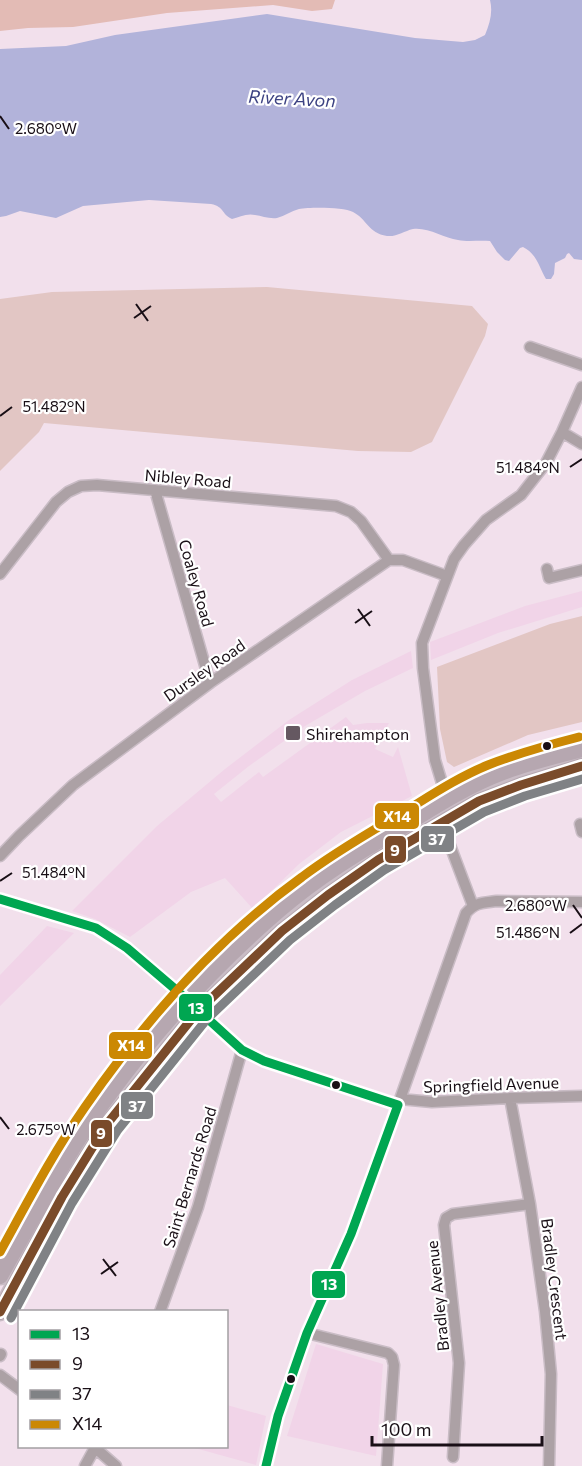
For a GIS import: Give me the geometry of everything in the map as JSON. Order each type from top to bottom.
[{"type":"highway","points":[[0,1312],[62,1197],[107,1124],[192,1006],[212,974],[297,896],[367,847],[450,798],[502,773],[549,757],[582,749]]},
{"type":"highway","points":[[0,1276],[69,1155],[109,1094],[192,1006],[282,931],[378,860],[479,801],[582,766]]},
{"type":"street","points":[[531,347],[582,365]]},
{"type":"street","points":[[450,798],[442,783],[435,760],[422,643],[454,559],[486,520],[521,495],[546,463],[582,387]]},
{"type":"street","points":[[562,432],[582,444]]},
{"type":"street","name":"Nibley Road","points":[[0,574],[56,502],[68,492],[81,486],[97,485],[336,506],[351,512],[361,521],[389,560]]},
{"type":"street","name":"Coaley Road","points":[[155,490],[210,683]]},
{"type":"street","points":[[389,560],[403,560],[447,576]]},
{"type":"street","name":"Dursley Road","points":[[0,856],[72,785],[210,683],[389,560]]},
{"type":"street","points":[[547,569],[549,578],[582,570]]},
{"type":"street","points":[[448,840],[473,906]]},
{"type":"street","name":"Springfield Avenue","points":[[0,899],[96,928],[127,948],[242,1050],[264,1061],[399,1102],[582,1096]]},
{"type":"street","points":[[266,1466],[278,1416],[307,1333],[351,1234],[466,913],[473,906],[484,902],[582,903]]},
{"type":"street","name":"Saint Bernards Road","points":[[160,1310],[198,1208],[242,1050]]},
{"type":"street","name":"Bradley Crescent","points":[[510,1098],[530,1204],[545,1311],[551,1374],[549,1466]]},
{"type":"street","name":"Bradley Avenue","points":[[453,1457],[459,1363],[444,1225],[446,1218],[453,1214],[530,1204]]},
{"type":"street","points":[[307,1333],[388,1353],[392,1357],[394,1365],[387,1466]]},
{"type":"street","points":[[0,1375],[18,1388]]},
{"type":"street","points":[[86,1466],[95,1448]]},
{"type":"street","points":[[96,1448],[116,1466]]},
{"type":"shaded area","points":[[0,0],[335,0],[332,9],[312,11],[273,5],[167,13],[73,27],[0,31]]},
{"type":"shaded area","points":[[267,287],[472,306],[488,324],[485,336],[432,442],[411,452],[358,451],[44,423],[39,432],[0,471],[0,299],[52,292]]},
{"type":"shaded area","points":[[582,591],[582,607],[498,633],[431,660],[430,642],[525,606]]},
{"type":"shaded area","points":[[582,616],[582,722],[528,735],[454,767],[447,762],[440,729],[437,667],[550,624]]},
{"type":"shaded area","points":[[411,651],[413,668],[365,691],[305,726],[214,794],[221,802],[259,772],[263,777],[346,717],[353,725],[389,723],[375,749],[393,757],[398,747],[412,796],[341,832],[299,864],[253,909],[225,878],[191,892],[130,937],[95,919],[72,911],[157,826],[225,769],[289,720],[352,680]]},
{"type":"shaded area","points":[[47,926],[74,933],[0,1006],[0,975]]},
{"type":"shaded area","points":[[316,1344],[383,1364],[376,1456],[287,1436]]},
{"type":"shaded area","points":[[228,1405],[266,1416],[256,1465],[195,1448],[228,1448]]},
{"type":"water","name":"River Avon","points":[[490,0],[582,0],[582,260],[574,259],[569,253],[567,254],[565,258],[555,263],[551,279],[546,279],[535,257],[523,247],[509,261],[497,252],[490,241],[458,240],[419,229],[387,236],[376,232],[353,212],[342,209],[304,208],[277,218],[249,214],[232,219],[219,207],[211,204],[149,200],[83,206],[56,218],[20,211],[0,217],[0,49],[66,46],[115,35],[267,14],[415,38],[463,42],[485,35],[490,18]]},
{"type":"transit line","name":"X14","points":[[0,1252],[62,1142],[108,1075],[157,1013],[212,954],[241,927],[325,860],[453,782],[499,761],[579,737]]},
{"type":"transit line","name":"9","points":[[0,1312],[62,1197],[107,1124],[198,1011],[282,931],[378,860],[479,801],[582,766]]},
{"type":"transit line","name":"37","points":[[11,1318],[72,1203],[117,1131],[207,1019],[290,940],[384,870],[484,812],[525,796],[582,779]]},
{"type":"transit line","name":"13","points":[[0,899],[96,928],[127,948],[242,1050],[264,1061],[398,1105]]},
{"type":"transit line","name":"13","points":[[266,1466],[278,1416],[307,1333],[351,1234],[398,1105]]},
{"type":"place","name":"Shirehampton","points":[[293,733]]}]
